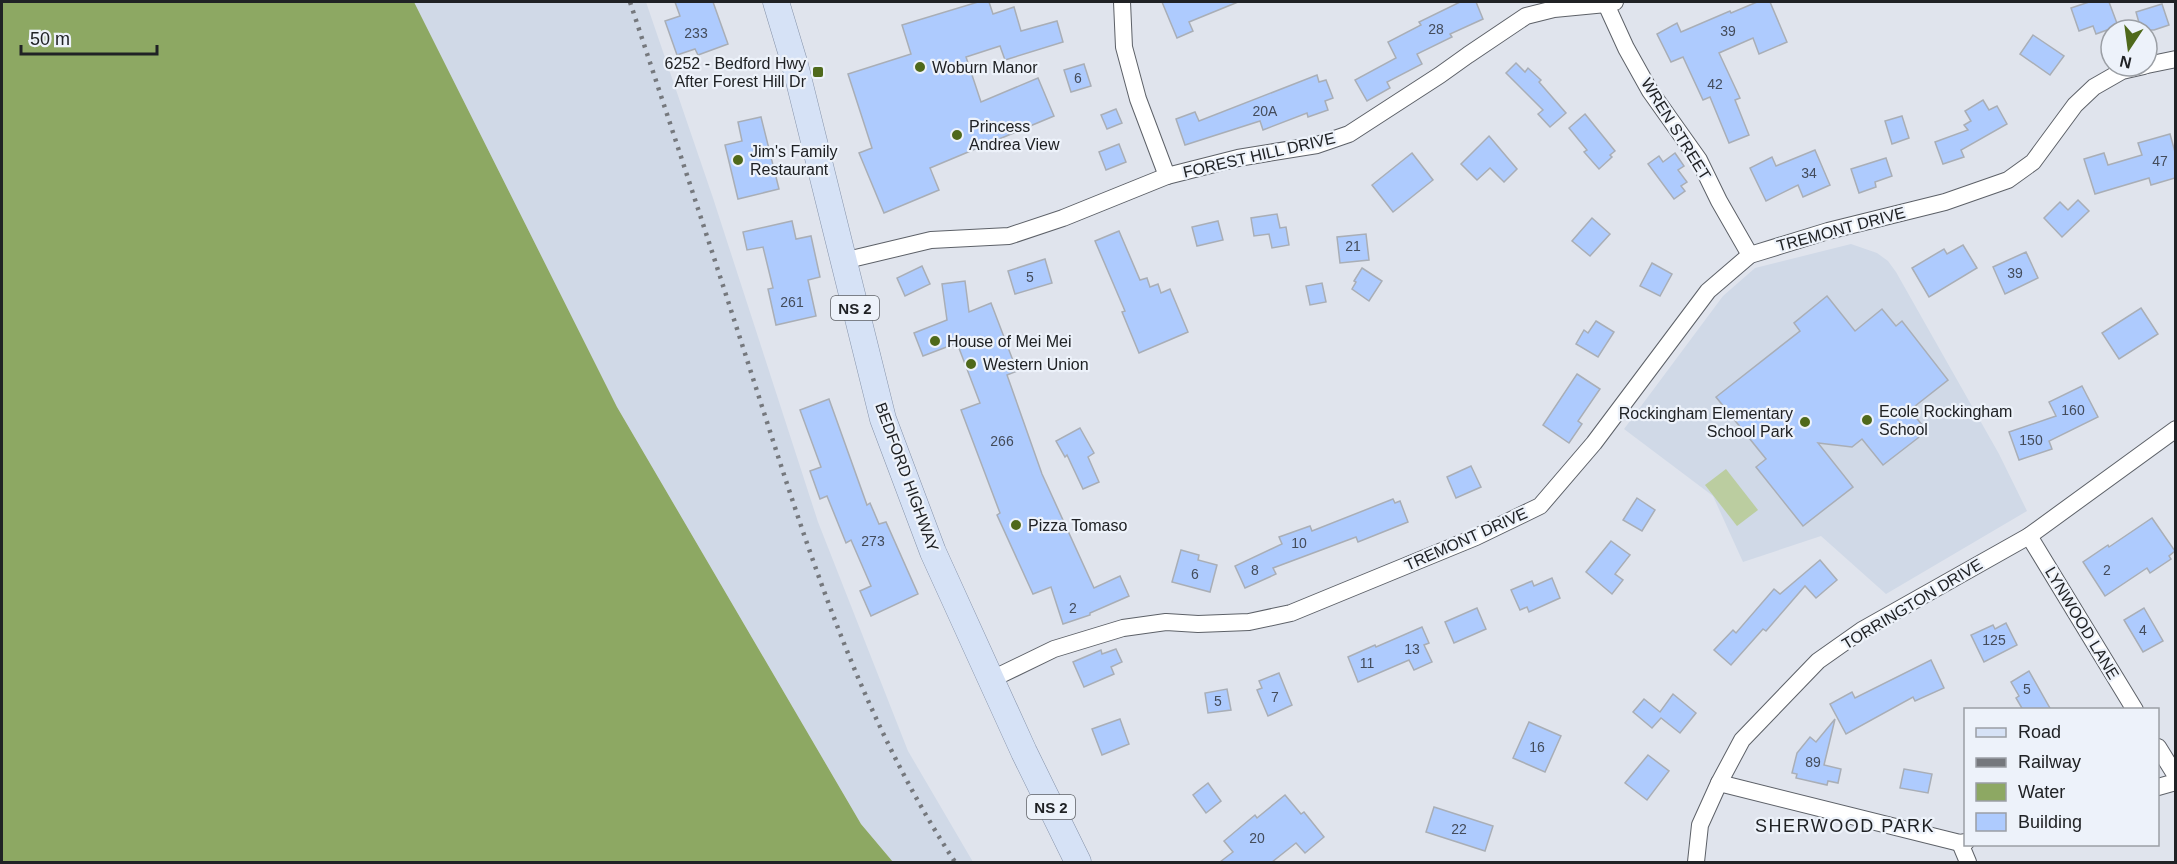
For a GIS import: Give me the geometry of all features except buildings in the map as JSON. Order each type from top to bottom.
[{"type":"main road","name":"BEDFORD HIGHWAY","points":[[776,2],[795,65],[883,419],[933,552],[1024,752],[1078,862]]},
{"type":"street","points":[[1122,2],[1124,47],[1138,99],[1167,176]]},
{"type":"street","name":"FOREST HILL DRIVE","points":[[843,261],[932,240],[1009,236],[1063,218],[1167,176],[1238,158],[1317,146],[1349,134],[1526,16],[1554,9],[1609,2]]},
{"type":"street","name":"WREN STREET","points":[[1609,2],[1626,48],[1650,91],[1699,160],[1750,255]]},
{"type":"street","name":"TREMONT DRIVE","points":[[2159,63],[2175,59]]},
{"type":"street","name":"TREMONT DRIVE","points":[[992,679],[1054,649],[1123,628],[1166,622],[1198,624],[1249,622],[1291,614],[1476,537],[1540,506],[1594,443],[1708,291],[1750,255],[1828,231],[1944,202],[2008,180],[2032,162],[2075,105],[2094,87],[2110,78]]},
{"type":"street","name":"TORRINGTON DRIVE","points":[[1696,862],[1700,825],[1742,740],[1818,661],[1862,630],[2029,536],[2175,429]]},
{"type":"street","name":"LYNWOOD LANE","points":[[2029,536],[2134,708]]},
{"type":"street","points":[[2159,750],[2175,776]]},
{"type":"street","points":[[2159,787],[2175,782]]},
{"type":"street","points":[[1719,783],[1963,843],[1968,862]]},
{"type":"shaded area","points":[[414,2],[646,2],[713,198],[818,522],[908,751],[973,862],[893,862],[861,824],[617,407]]},
{"type":"shaded area","name":"Rockingham Elementary School Park","points":[[1851,244],[1877,253],[1888,261],[1896,272],[1999,454],[2027,511],[1886,594],[1821,536],[1743,562],[1713,496],[1624,429],[1723,296],[1755,268]]},
{"type":"shaded area","points":[[1726,469],[1758,510],[1737,526],[1705,485]]},
{"type":"water","points":[[2,2],[414,2],[617,407],[861,824],[893,862],[2,862]]},
{"type":"railway","points":[[630,2],[818,576],[865,694],[892,751],[955,862]]},
{"type":"place","name":"Woburn Manor","points":[[920,67]]},
{"type":"place","name":"6252 - Bedford Hwy After Forest Hill Dr","points":[[818,72]]},
{"type":"place","name":"Princess Andrea View","points":[[957,135]]},
{"type":"place","name":"Jim's Family Restaurant","points":[[738,160]]},
{"type":"place","name":"House of Mei Mei","points":[[935,341]]},
{"type":"place","name":"Western Union","points":[[971,364]]},
{"type":"place","name":"Ecole Rockingham School","points":[[1867,420]]},
{"type":"place","name":"Rockingham Elementary School Park","points":[[1805,422]]},
{"type":"place","name":"Pizza Tomaso","points":[[1016,525]]},
{"type":"district","name":"SHERWOOD PARK","points":[[1845,826]]}]
